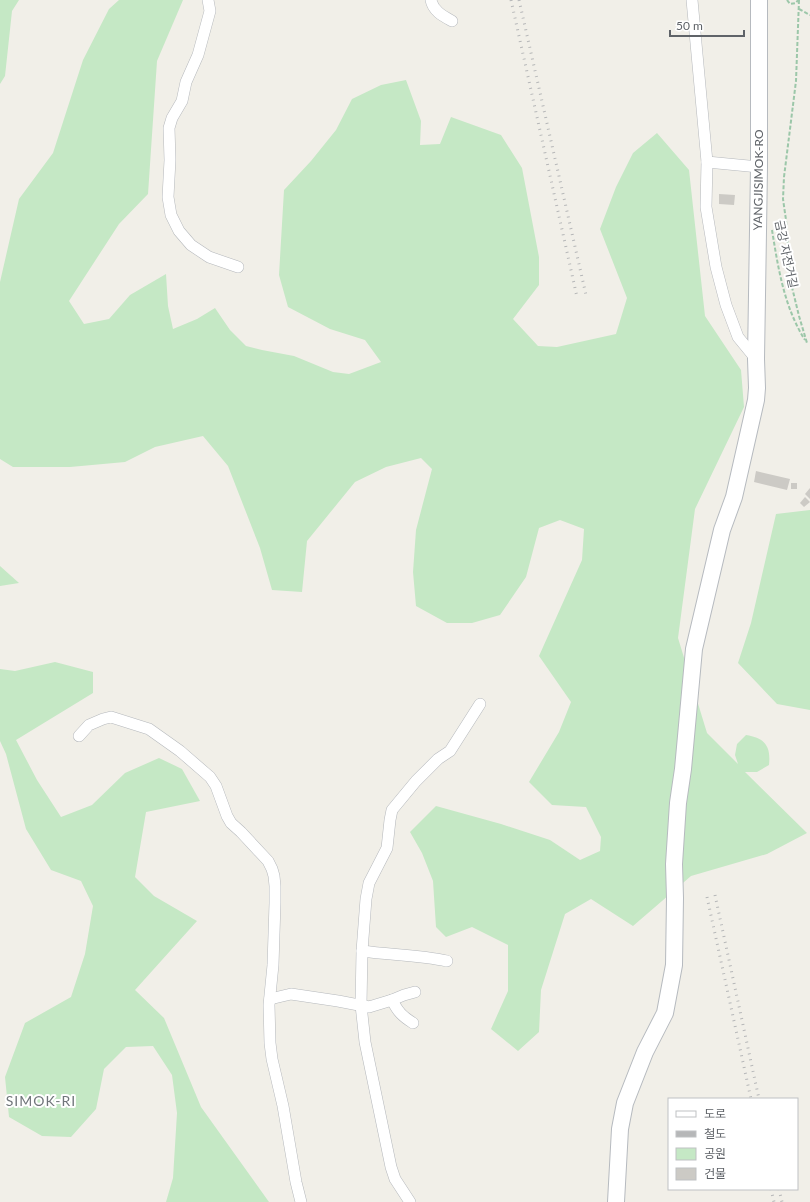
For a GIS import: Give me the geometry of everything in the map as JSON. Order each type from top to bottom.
[{"type":"street","points":[[208,0],[210,11],[203,41],[186,82],[182,101],[172,118],[169,128],[168,197],[171,215],[179,231],[192,245],[209,257],[238,267]]},
{"type":"street","points":[[431,0],[432,6],[436,11],[452,22]]},
{"type":"street","points":[[692,0],[707,162],[706,207],[716,267],[724,298],[738,337],[756,359]]},
{"type":"street","name":"YANGJISIMOK-RO","points":[[616,1202],[620,1129],[625,1104],[645,1052],[665,1013],[674,965],[674,864],[678,802],[683,769],[694,649],[722,530],[734,496],[757,388],[759,0]]},
{"type":"street","points":[[707,162],[759,166]]},
{"type":"street","points":[[410,1202],[395,1179],[391,1167],[365,1042],[361,1005],[362,952],[366,899],[369,883],[387,848],[392,810],[416,781],[438,759],[450,751],[480,704]]},
{"type":"street","points":[[79,736],[89,725],[111,717],[150,729],[180,751],[210,777],[216,786],[231,823],[268,861],[274,876],[275,903],[273,965],[269,1005],[270,1043],[301,1202]]},
{"type":"street","points":[[362,952],[430,957],[447,962]]},
{"type":"street","points":[[270,999],[291,994],[369,1007],[415,992]]},
{"type":"street","points":[[392,1000],[402,1016],[413,1023]]},
{"type":"path","points":[[787,0],[790,4],[796,3],[799,0]]},
{"type":"path","points":[[799,0],[796,81],[784,177],[783,200],[786,220],[790,278],[798,316],[807,343],[810,347]]},
{"type":"path","points":[[799,9],[810,15]]},
{"type":"path","name":"금강 자전거길","points":[[771,229],[779,268],[790,309],[798,329],[807,343]]},
{"type":"green space","points":[[0,0],[19,0],[12,11],[5,76],[0,84]]},
{"type":"green space","points":[[119,0],[183,0],[157,61],[148,194],[119,224],[69,301],[84,324],[109,319],[130,295],[166,274],[168,306],[173,329],[197,319],[215,308],[230,330],[246,346],[294,356],[333,372],[349,374],[381,362],[365,340],[330,329],[288,307],[279,275],[284,190],[311,161],[336,130],[352,99],[381,85],[406,80],[421,121],[420,145],[440,144],[451,117],[501,135],[522,168],[539,257],[539,285],[513,319],[538,346],[557,347],[616,334],[627,298],[600,229],[616,187],[633,153],[657,133],[689,170],[705,316],[741,370],[744,407],[695,509],[678,638],[707,733],[738,764],[735,755],[737,744],[746,735],[758,738],[765,744],[769,753],[769,765],[757,772],[745,772],[807,833],[767,854],[691,876],[633,926],[591,899],[565,914],[541,990],[539,1032],[518,1051],[491,1029],[508,991],[508,945],[472,927],[446,937],[436,927],[433,881],[422,853],[410,832],[436,806],[501,824],[550,840],[580,860],[600,851],[601,837],[586,807],[552,805],[529,782],[559,732],[571,702],[539,656],[582,560],[584,529],[560,520],[539,528],[526,577],[500,615],[472,623],[447,623],[416,606],[413,572],[416,530],[432,469],[421,458],[386,467],[355,482],[307,541],[302,592],[272,590],[260,548],[228,466],[203,436],[155,447],[125,462],[70,467],[13,467],[0,459],[0,282],[19,199],[53,153],[83,60],[109,9]]},
{"type":"green space","points":[[810,510],[810,710],[777,704],[738,663],[751,623],[776,514]]},
{"type":"green space","points":[[0,566],[19,583],[0,586]]},
{"type":"green space","points":[[55,662],[93,672],[93,693],[16,740],[37,780],[61,817],[92,805],[125,773],[159,758],[182,769],[200,801],[146,812],[135,877],[154,896],[197,921],[135,990],[164,1018],[201,1107],[269,1202],[166,1202],[173,1178],[177,1113],[172,1075],[153,1046],[126,1047],[104,1069],[96,1109],[71,1137],[42,1136],[9,1117],[5,1077],[25,1023],[71,997],[85,954],[93,906],[81,881],[51,870],[26,829],[6,754],[0,741],[0,669],[15,671]]},
{"type":"building","points":[[719,194],[735,195],[734,205],[719,204]]},
{"type":"building","points":[[756,471],[790,479],[787,490],[754,482]]},
{"type":"building","points":[[791,483],[797,483],[797,489],[791,489]]},
{"type":"building","points":[[810,488],[810,499],[805,494]]},
{"type":"building","points":[[805,497],[810,502],[804,507],[800,503]]},
{"type":"railway","points":[[511,0],[577,297]]},
{"type":"railway","points":[[519,0],[586,295]]},
{"type":"railway","points":[[715,895],[759,1098]]},
{"type":"railway","points":[[707,897],[751,1098]]},
{"type":"railway","points":[[771,1190],[774,1202]]},
{"type":"railway","points":[[779,1190],[782,1202]]},
{"type":"district","name":"SIMOK-RI","points":[[41,1101]]}]
